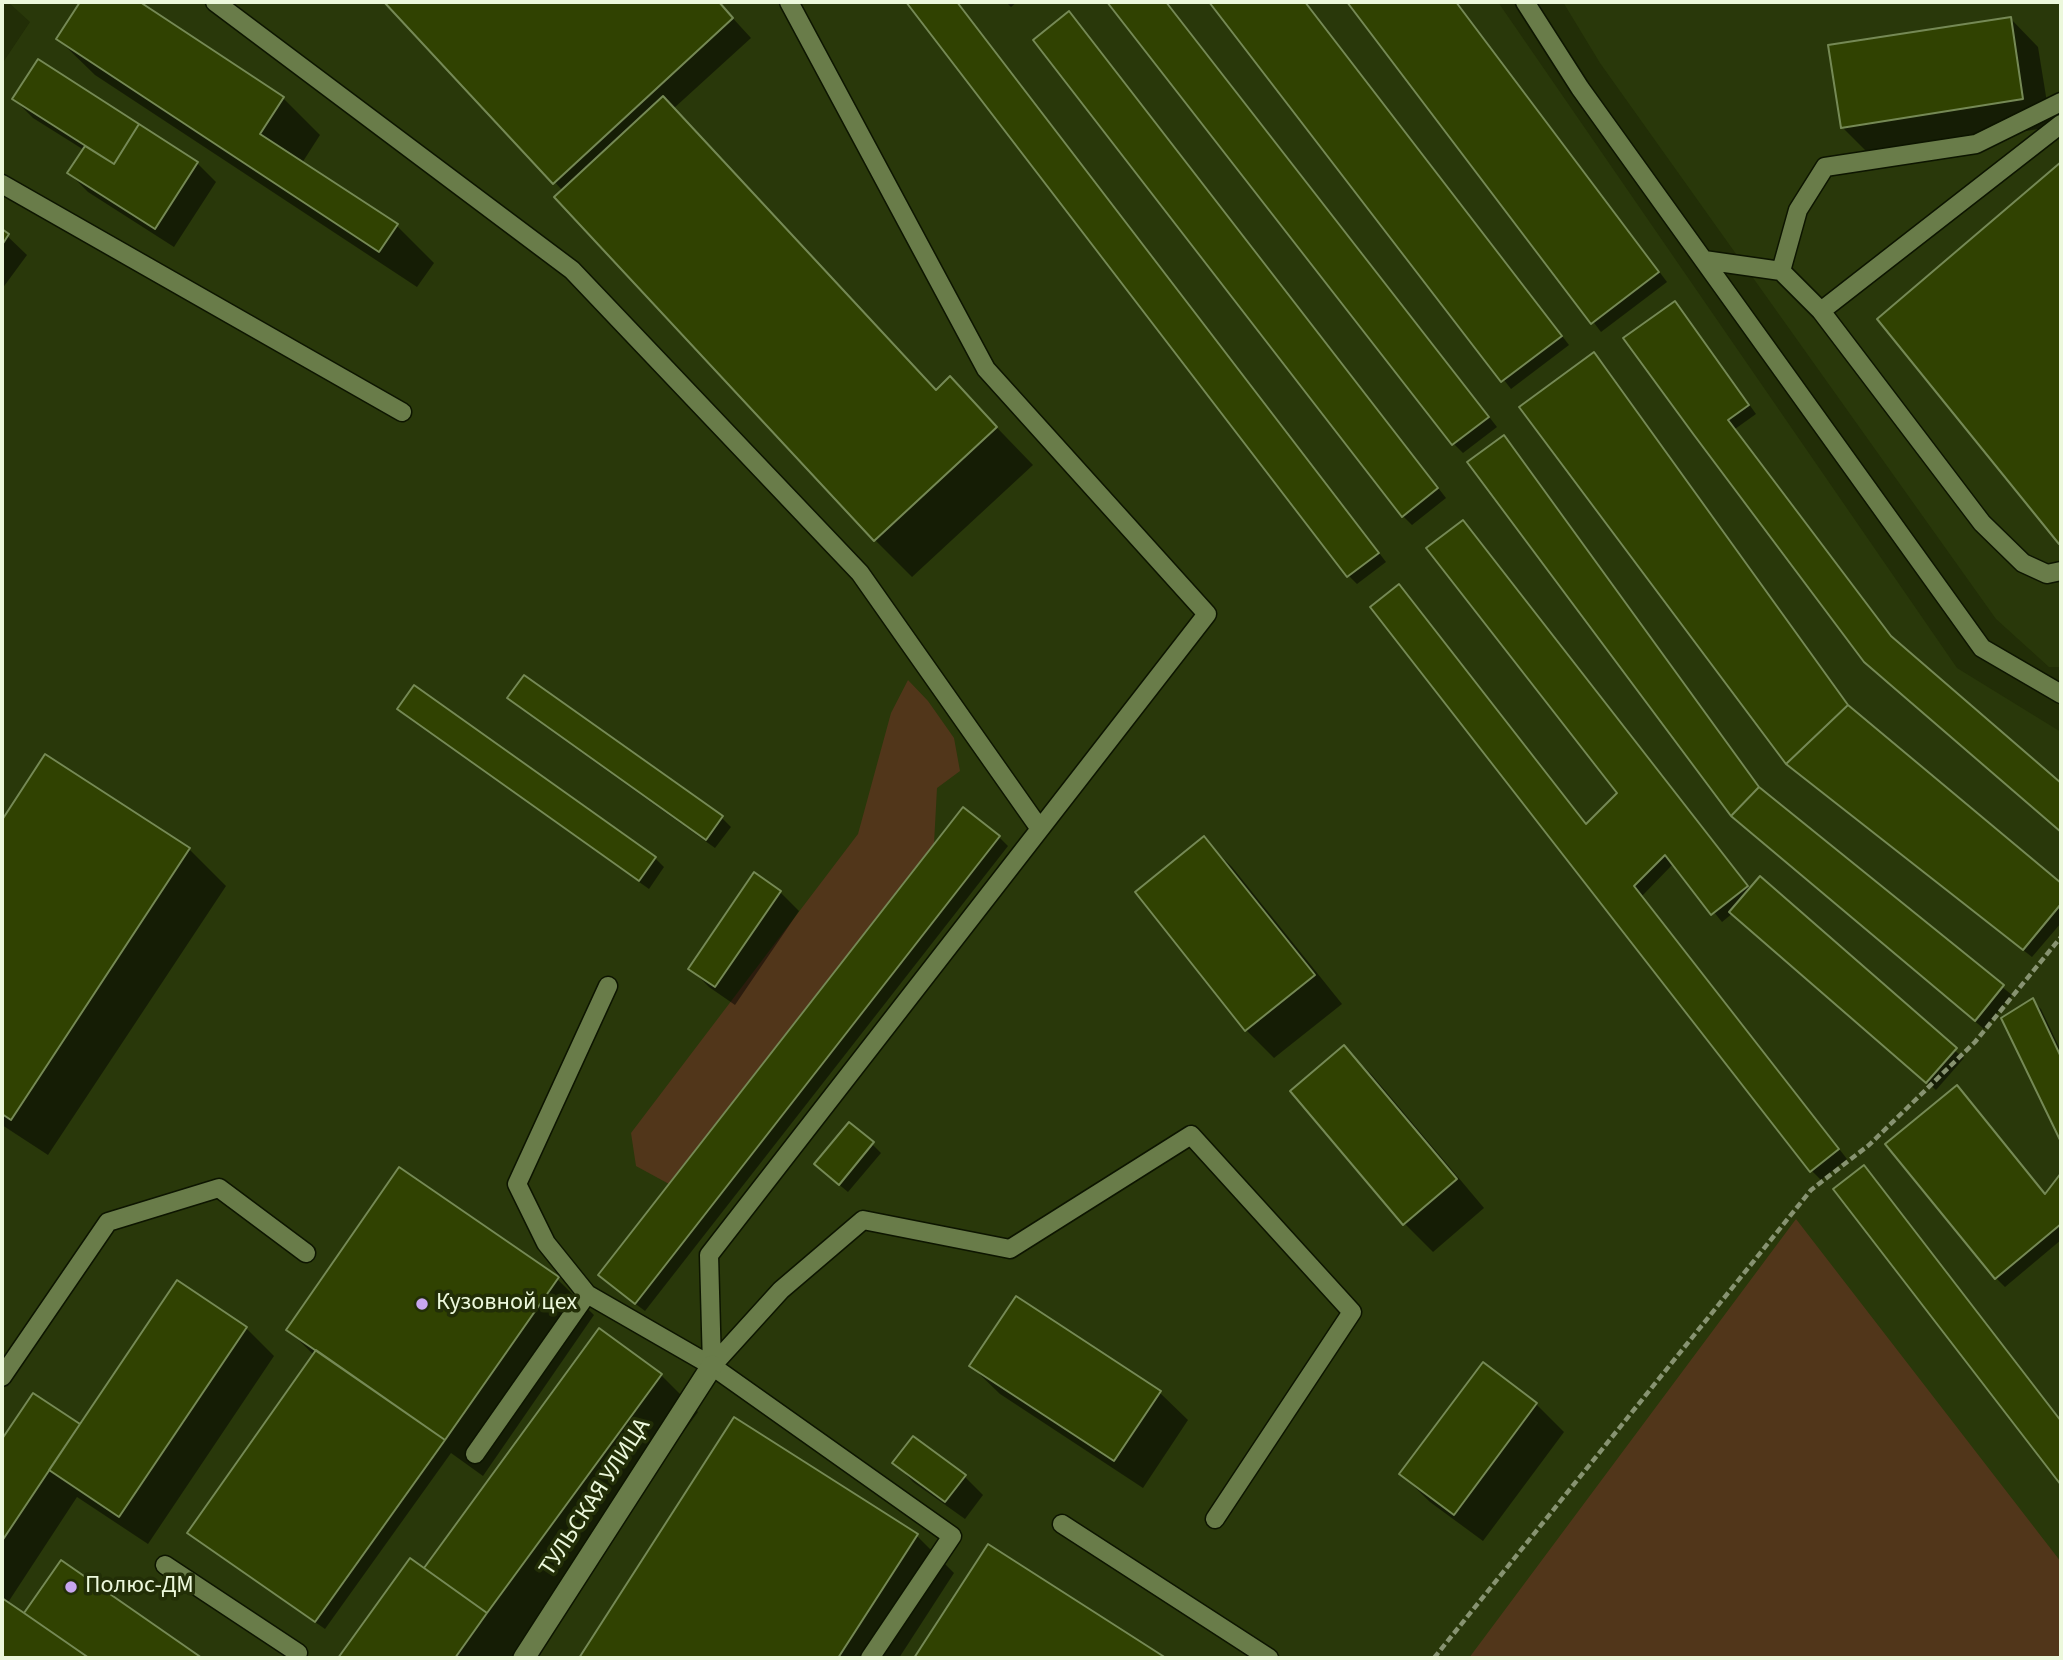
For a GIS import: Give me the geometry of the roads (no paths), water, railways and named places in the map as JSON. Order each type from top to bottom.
[{"type":"street","name":"ТУЛЬСКАЯ УЛИЦА","points":[[524,1658],[712,1366]]},
{"type":"lane","points":[[215,2],[572,270],[860,573],[1040,829]]},
{"type":"lane","points":[[712,1366],[709,1255],[1207,614],[986,369],[789,2]]},
{"type":"lane","points":[[1525,2],[1580,88],[1982,648],[2061,694]]},
{"type":"lane","points":[[1781,271],[1798,210],[1825,167],[1976,144],[2061,102]]},
{"type":"lane","points":[[1821,311],[2061,124]]},
{"type":"lane","points":[[2,184],[402,412]]},
{"type":"lane","points":[[1704,260],[1781,271],[1821,311],[1982,523],[2023,563],[2047,574],[2061,571]]},
{"type":"lane","points":[[608,986],[517,1184],[546,1243],[587,1294],[712,1366],[952,1535],[870,1658]]},
{"type":"lane","points":[[712,1366],[780,1290],[863,1220],[1010,1249],[1191,1135],[1352,1312],[1214,1519]]},
{"type":"lane","points":[[2,1377],[108,1222],[219,1188],[306,1253]]},
{"type":"lane","points":[[475,1454],[587,1294]]},
{"type":"lane","points":[[1062,1524],[1269,1658]]},
{"type":"lane","points":[[165,1565],[298,1653],[295,1658]]},
{"type":"place","name":"Кузовной цех","points":[[422,1304]]},
{"type":"place","name":"Полюс-ДМ","points":[[71,1587]]}]
